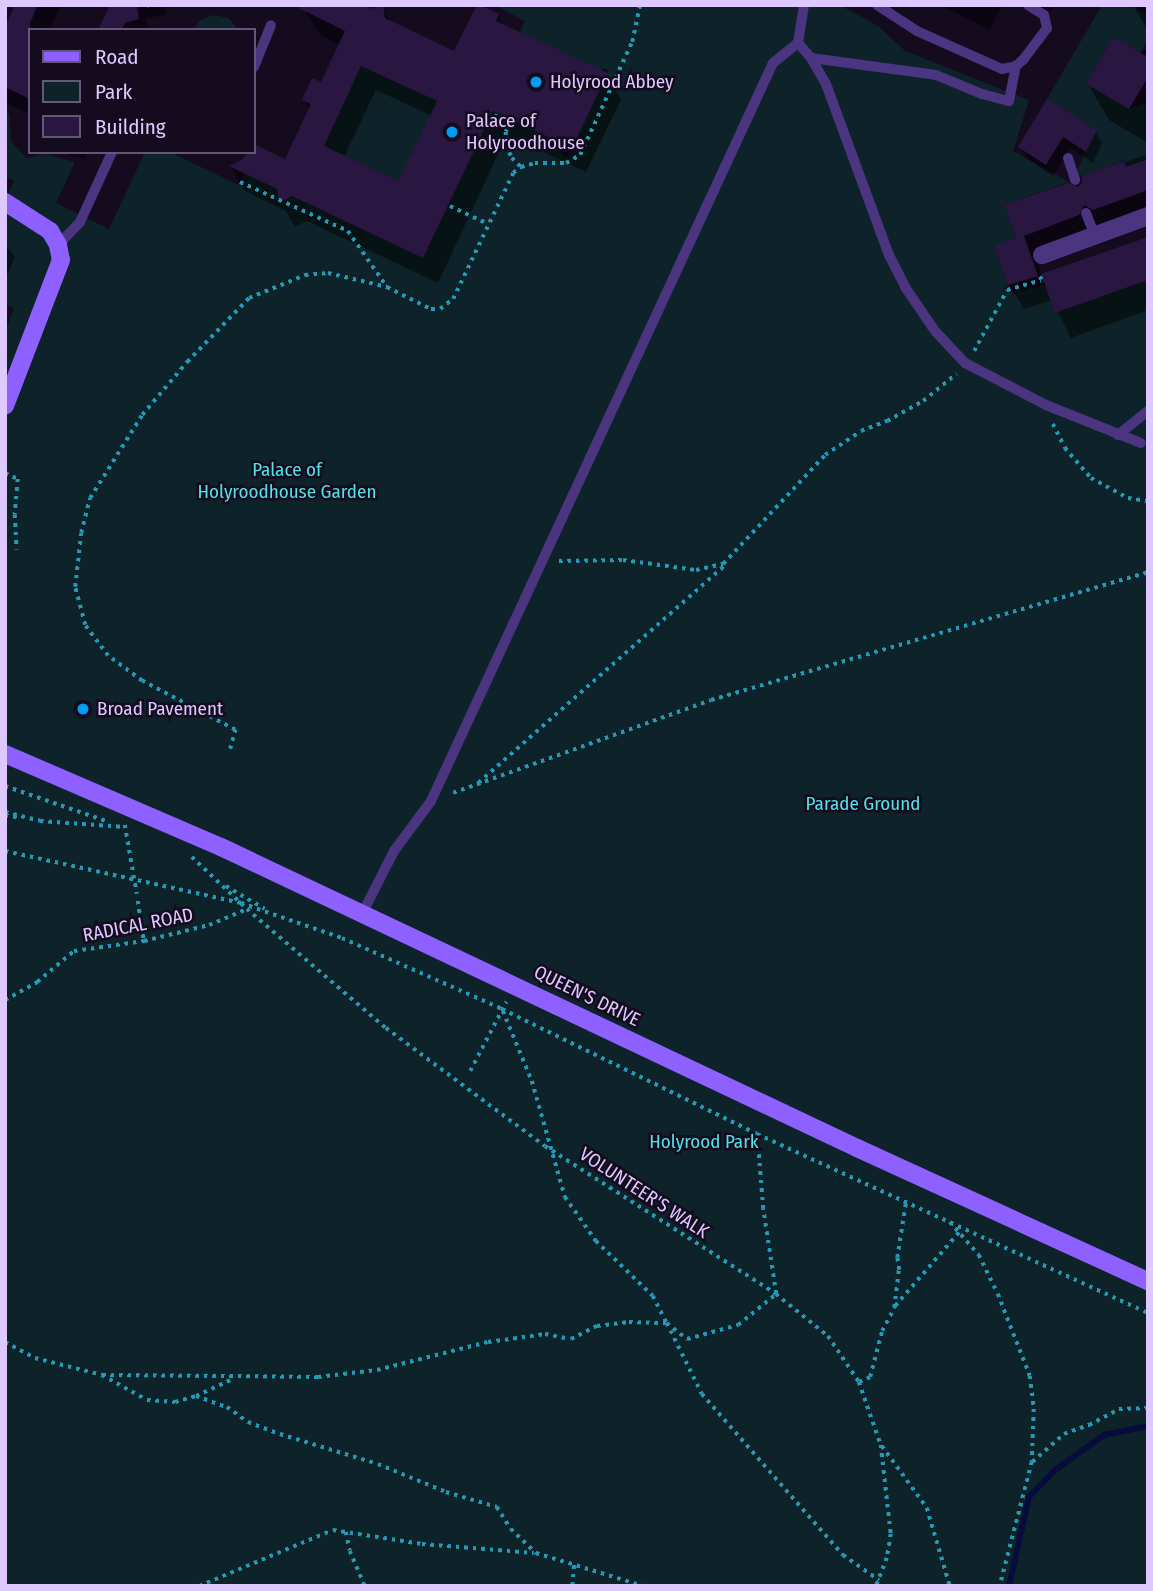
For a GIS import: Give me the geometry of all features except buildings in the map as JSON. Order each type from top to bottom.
[{"type":"street","points":[[5,202],[42,224],[58,245],[60,269],[5,406]]},
{"type":"street","points":[[1042,255],[1148,216]]},
{"type":"street","name":"QUEEN'S DRIVE","points":[[5,754],[189,832],[857,1148],[1148,1281]]},
{"type":"lane","points":[[362,914],[394,851],[431,801],[773,63],[798,43],[804,5]]},
{"type":"lane","points":[[877,5],[917,32],[991,65],[1002,69],[1016,66]]},
{"type":"lane","points":[[811,58],[936,75],[982,94],[1009,101],[1016,66],[1047,28],[1044,15],[1028,5]]},
{"type":"lane","points":[[256,62],[271,25]]},
{"type":"lane","points":[[798,43],[811,58],[826,84],[897,272],[918,308],[965,363],[1046,405],[1141,443]]},
{"type":"lane","points":[[58,245],[80,222],[111,154]]},
{"type":"lane","points":[[1068,158],[1075,180]]},
{"type":"lane","points":[[1086,213],[1095,237]]},
{"type":"lane","points":[[1118,435],[1148,411]]},
{"type":"path","points":[[230,748],[235,730],[142,681],[108,656],[85,625],[75,587],[81,533],[90,498],[142,415],[187,362],[248,298],[305,275],[328,273],[387,287],[432,309],[447,306],[513,173],[521,167],[566,163],[580,155],[632,42],[640,5]]},
{"type":"path","points":[[494,115],[511,122],[506,145],[512,158],[521,167]]},
{"type":"path","points":[[240,182],[348,231],[387,287]]},
{"type":"path","points":[[450,206],[488,224]]},
{"type":"path","points":[[476,785],[730,560],[803,476],[825,455],[861,431],[887,421],[942,389],[986,334],[1007,290],[1041,280],[1034,258],[1042,255]]},
{"type":"path","points":[[1046,405],[1065,447],[1091,478],[1128,498],[1148,501]]},
{"type":"path","points":[[5,473],[18,479],[15,514],[17,550]]},
{"type":"path","points":[[542,562],[623,560],[696,570],[716,568],[730,560]]},
{"type":"path","points":[[431,801],[711,700],[1148,572]]},
{"type":"path","points":[[5,786],[125,827]]},
{"type":"path","points":[[5,813],[40,821],[125,827]]},
{"type":"path","points":[[125,827],[136,894]]},
{"type":"path","points":[[5,851],[133,877],[241,903],[342,938],[502,1009],[757,1133],[1148,1313]]},
{"type":"path","points":[[186,851],[220,883],[272,914]]},
{"type":"path","name":"VOLUNTEER'S WALK","points":[[220,883],[386,1028],[552,1151],[776,1294],[828,1336],[859,1382],[881,1445],[891,1534],[876,1586]]},
{"type":"path","points":[[138,901],[144,941]]},
{"type":"path","name":"RADICAL ROAD","points":[[5,1000],[37,982],[74,951],[144,941],[209,925],[247,909]]},
{"type":"path","points":[[502,1009],[532,1080],[565,1196],[596,1241],[653,1296],[702,1394],[843,1555],[879,1580]]},
{"type":"path","points":[[470,1071],[502,1009]]},
{"type":"path","points":[[5,1342],[35,1358],[102,1375],[330,1376],[377,1370],[488,1342],[545,1334],[571,1339],[597,1326],[629,1322],[667,1324],[687,1339],[738,1325],[776,1294],[763,1209],[757,1133]]},
{"type":"path","points":[[894,1308],[899,1270],[897,1258],[906,1200]]},
{"type":"path","points":[[947,1219],[979,1255],[998,1294],[1030,1376],[1034,1409],[1032,1462],[1000,1586]]},
{"type":"path","points":[[859,1382],[870,1377],[883,1331],[894,1308],[960,1231]]},
{"type":"path","points":[[102,1375],[147,1400],[175,1402],[196,1396],[236,1377]]},
{"type":"path","points":[[196,1396],[227,1407],[248,1422],[280,1434],[377,1464],[446,1492],[497,1507],[511,1528],[536,1553]]},
{"type":"path","points":[[1032,1462],[1064,1434],[1090,1425],[1119,1409],[1148,1408]]},
{"type":"path","points":[[881,1445],[914,1487],[926,1508],[950,1586]]},
{"type":"path","points":[[199,1586],[333,1530],[422,1544],[536,1553],[643,1586]]},
{"type":"path","points":[[346,1532],[350,1551],[365,1586]]},
{"type":"path","points":[[572,1586],[574,1565]]},
{"type":"green space","name":"Holyrood Park","points":[[494,5],[840,5],[878,26],[905,51],[1029,100],[1013,151],[1069,182],[1004,205],[1016,238],[994,246],[1008,285],[1003,289],[1014,294],[1045,284],[1055,313],[1148,280],[1148,1586],[5,1586],[5,332],[14,308],[5,305],[5,202],[14,181],[5,177],[5,113],[9,114],[11,141],[26,158],[44,154],[75,162],[56,203],[109,229],[144,154],[174,154],[238,185],[244,173],[423,258],[499,98],[571,132],[561,154],[567,157],[609,71],[603,68],[598,77],[520,32],[525,21]]},
{"type":"green space","points":[[1102,5],[1133,5],[1148,16],[1148,40],[1140,53],[1113,37],[1086,84],[1129,109],[1148,103],[1148,159],[1126,167],[1124,160],[1111,165],[1113,171],[1088,180],[1086,174],[1080,176],[1077,170],[1096,130],[1047,99]]},
{"type":"green space","points":[[213,15],[229,18],[236,28],[194,28],[199,21]]},
{"type":"green space","points":[[361,66],[441,103],[411,155],[403,183],[324,146]]},
{"type":"waterway","points":[[1009,1586],[1029,1497],[1054,1471],[1104,1435],[1148,1426]]},
{"type":"place","name":"Holyrood Abbey","points":[[536,82]]},
{"type":"place","name":"Palace of Holyroodhouse","points":[[452,132]]},
{"type":"place","name":"Broad Pavement","points":[[83,709]]},
{"type":"park label","name":"Palace of Holyroodhouse Garden","points":[[287,481]]},
{"type":"park label","name":"Parade Ground","points":[[863,804]]}]
